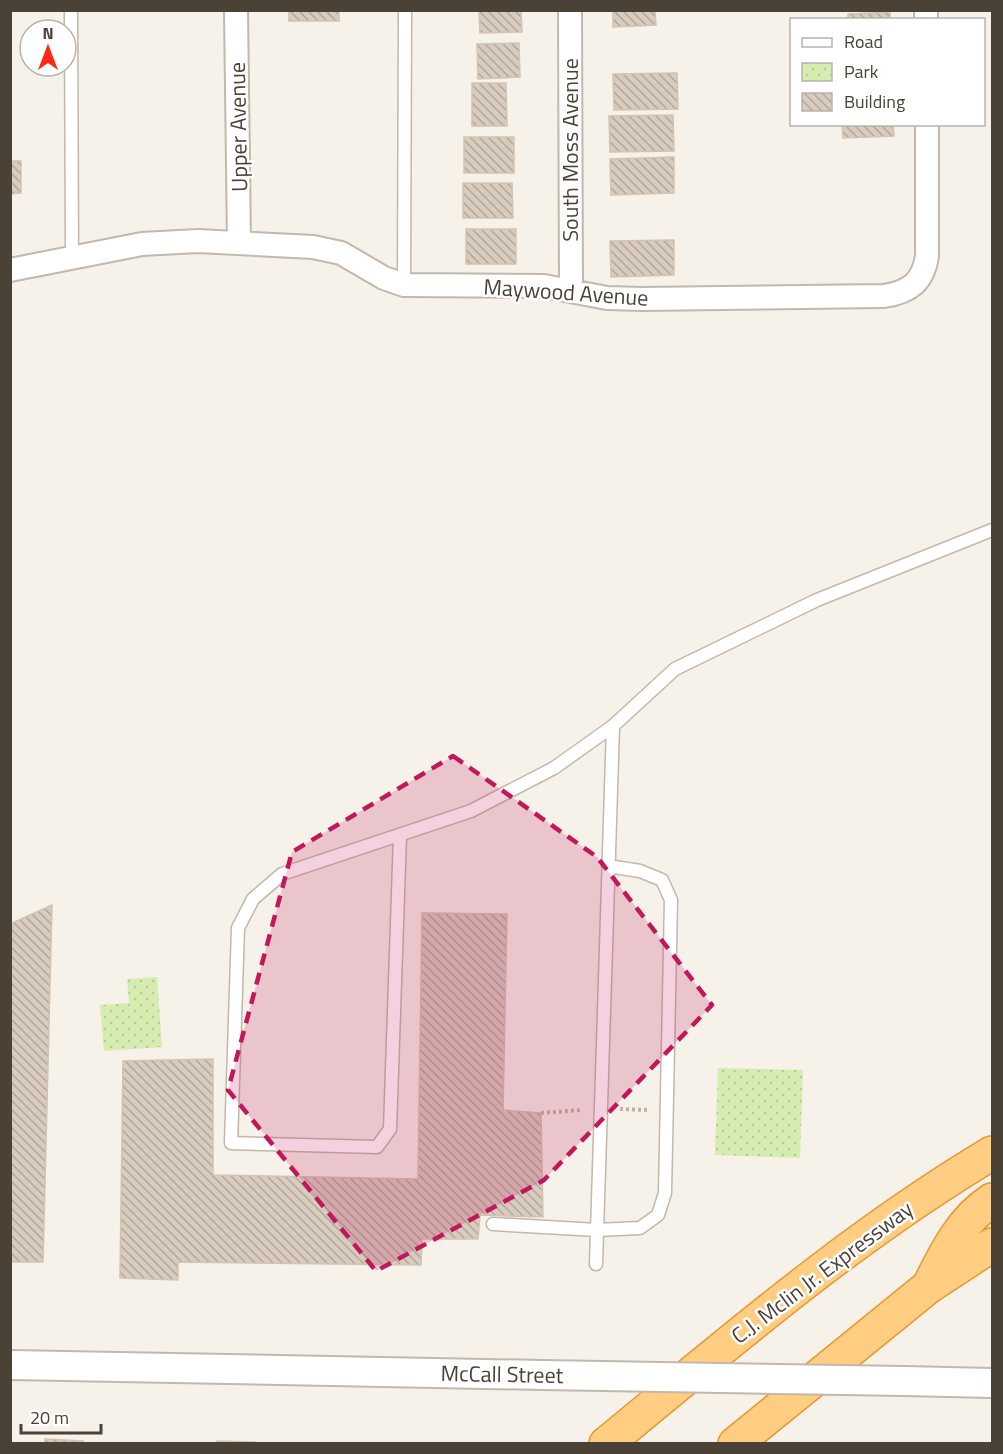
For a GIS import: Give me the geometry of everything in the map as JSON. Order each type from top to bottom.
[{"type":"highway","name":"C.J. Mclin Jr. Expressway","points":[[606,1443],[785,1296],[930,1190],[993,1153]]},
{"type":"highway","points":[[928,1287],[951,1243],[969,1220],[993,1200]]},
{"type":"highway","points":[[735,1443],[928,1287],[993,1245]]},
{"type":"street","name":"Upper Avenue","points":[[236,10],[239,243]]},
{"type":"street","name":"South Moss Avenue","points":[[570,10],[570,290]]},
{"type":"street","name":"Maywood Avenue","points":[[10,270],[142,244],[198,241],[313,247],[341,253],[384,278],[404,285],[544,286],[608,298],[884,296],[901,293],[915,286],[924,272],[927,256],[927,126]]},
{"type":"street","name":"McCall Street","points":[[10,1365],[993,1383]]},
{"type":"lane","points":[[71,10],[72,258]]},
{"type":"lane","points":[[404,285],[405,10]]},
{"type":"lane","points":[[400,835],[390,1129],[377,1147],[231,1143],[238,928],[253,899],[282,874],[471,811],[554,768],[613,726],[675,669],[817,600],[993,530]]},
{"type":"lane","points":[[596,1264],[613,726]]},
{"type":"lane","points":[[493,1224],[597,1230],[640,1228],[658,1215],[665,1193],[671,900],[662,880],[640,871],[608,866]]},
{"type":"highlighted area","points":[[453,756],[597,857],[712,1005],[544,1180],[376,1271],[228,1090],[292,852]]},
{"type":"green space","points":[[157,977],[162,1047],[104,1051],[100,1005],[129,1003],[127,979]]},
{"type":"green space","points":[[718,1068],[803,1070],[800,1158],[715,1155]]},
{"type":"building","points":[[289,10],[339,10],[339,21],[289,21]]},
{"type":"building","points":[[479,10],[521,10],[522,32],[480,33]]},
{"type":"building","points":[[613,10],[655,10],[656,25],[613,27]]},
{"type":"building","points":[[890,12],[890,18],[848,18],[848,14]]},
{"type":"building","points":[[519,43],[520,77],[478,79],[477,44]]},
{"type":"building","points":[[677,73],[678,109],[614,110],[613,74]]},
{"type":"building","points":[[472,83],[506,83],[507,126],[472,126]]},
{"type":"building","points":[[673,115],[674,151],[610,152],[609,116]]},
{"type":"building","points":[[842,126],[893,126],[894,136],[843,138]]},
{"type":"building","points":[[464,137],[514,137],[514,173],[464,173]]},
{"type":"building","points":[[674,157],[674,193],[611,195],[610,159]]},
{"type":"building","points":[[10,161],[21,161],[21,193],[10,194]]},
{"type":"building","points":[[463,183],[512,183],[513,218],[463,218]]},
{"type":"building","points":[[466,229],[516,229],[516,264],[466,264]]},
{"type":"building","points":[[674,240],[674,275],[611,277],[610,241]]},
{"type":"building","points":[[52,905],[43,1262],[10,1262],[10,924]]},
{"type":"building","points":[[422,913],[507,914],[503,1110],[541,1113],[543,1217],[480,1215],[478,1239],[422,1239],[421,1265],[178,1262],[178,1280],[120,1278],[123,1061],[213,1059],[213,1175],[418,1179]]},
{"type":"building","points":[[45,1439],[83,1441],[83,1444],[45,1444]]},
{"type":"building","points":[[217,1441],[255,1442],[255,1444],[217,1444]]}]
